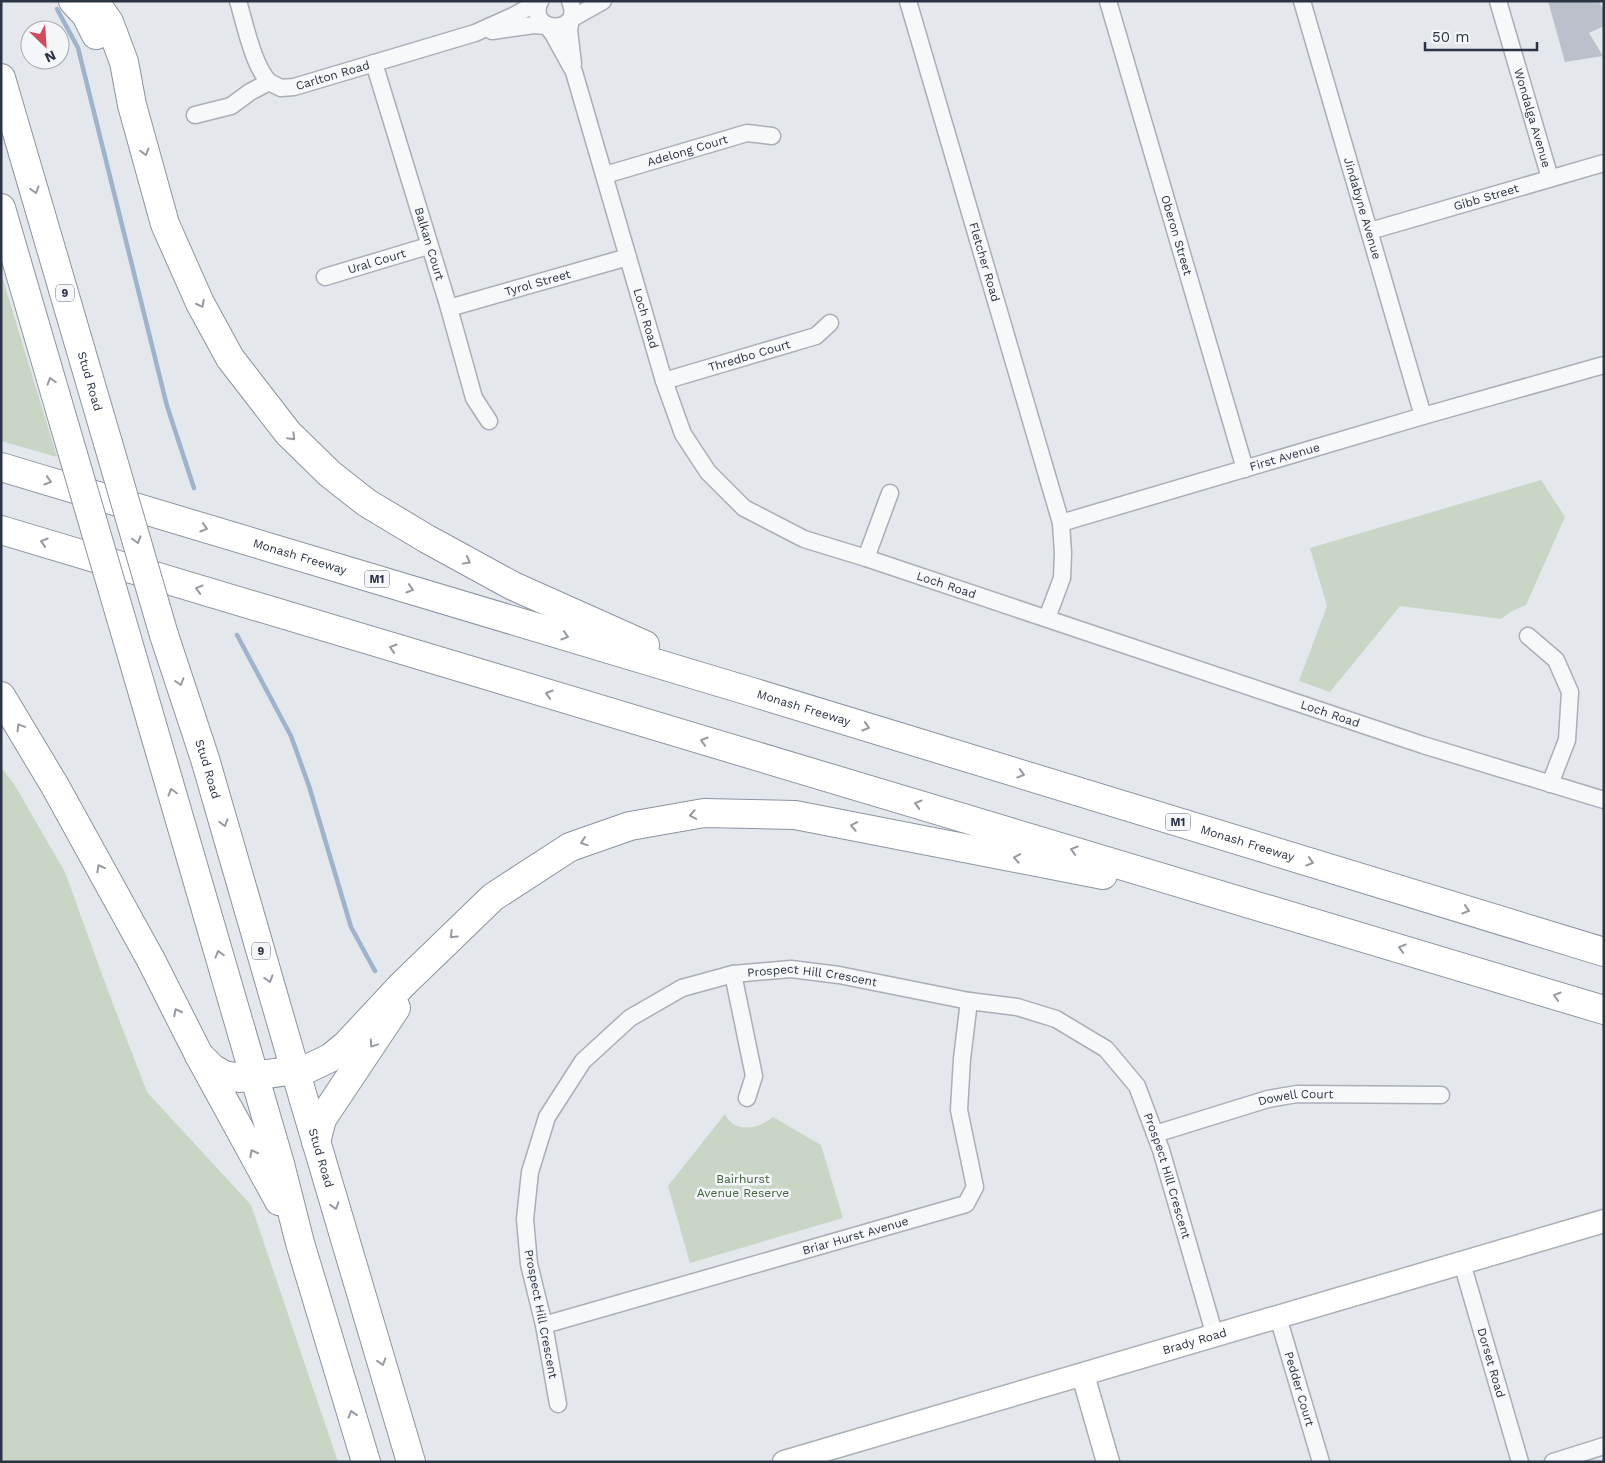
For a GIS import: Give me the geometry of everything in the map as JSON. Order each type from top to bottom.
[{"type":"highway","points":[[73,1],[86,15],[132,105]]},
{"type":"highway","points":[[94,1],[109,22],[124,62],[132,105],[165,224],[200,303],[230,358],[288,433],[330,474],[367,504],[427,540],[512,586],[752,692]]},
{"type":"highway","name":"Stud Road","points":[[1,78],[164,635],[206,759],[295,1070],[411,1462]]},
{"type":"highway","points":[[1,208],[254,1077],[300,1243],[366,1462]]},
{"type":"highway","name":"Monash Freeway","points":[[1,467],[752,692],[1604,952]]},
{"type":"highway","points":[[1,530],[1604,1010]]},
{"type":"highway","points":[[1,696],[55,786],[142,943],[199,1055],[284,1210],[300,1243]]},
{"type":"highway","points":[[199,1055],[212,1068],[224,1075],[240,1078],[309,1068],[330,1058],[346,1045],[402,985],[493,897],[570,847],[630,826],[704,813],[795,815],[1271,909]]},
{"type":"highway","points":[[316,1142],[322,1119],[399,1003],[402,985]]},
{"type":"main road","name":"Brady Road","points":[[784,1462],[1604,1221]]},
{"type":"main road","points":[[1083,1375],[1108,1462]]},
{"type":"street","points":[[195,115],[231,106],[250,92],[269,82],[258,64],[238,1]]},
{"type":"street","name":"Carlton Road","points":[[269,82],[281,88],[294,87],[475,33],[514,16],[540,1]]},
{"type":"street","name":"Loch Road","points":[[540,1],[538,6],[539,17],[553,34],[574,72]]},
{"type":"street","name":"Loch Road","points":[[570,1],[572,8],[569,30],[574,72],[664,381],[683,434],[708,472],[744,508],[804,539],[1047,618],[1423,745],[1604,800]]},
{"type":"street","points":[[571,18],[603,1]]},
{"type":"street","name":"Fletcher Road","points":[[908,1],[1061,523]]},
{"type":"street","name":"Oberon Street","points":[[1108,1],[1245,469]]},
{"type":"street","name":"Jindabyne Avenue","points":[[1302,1],[1423,416]]},
{"type":"street","name":"Wondalga Avenue","points":[[1498,1],[1550,178]]},
{"type":"street","name":"Carlton Road","points":[[475,33],[534,25],[558,28],[571,18]]},
{"type":"street","name":"Balkan Court","points":[[374,63],[428,246],[449,308],[474,398],[489,421]]},
{"type":"street","name":"Adelong Court","points":[[604,175],[747,133],[772,136]]},
{"type":"street","name":"Gibb Street","points":[[1370,231],[1604,163]]},
{"type":"street","name":"Ural Court","points":[[325,277],[428,246]]},
{"type":"street","name":"Tyrol Street","points":[[449,308],[628,257]]},
{"type":"street","name":"Thredbo Court","points":[[664,381],[816,336],[830,323]]},
{"type":"street","name":"First Avenue","points":[[1061,523],[1423,416],[1604,365]]},
{"type":"street","points":[[866,558],[890,493]]},
{"type":"street","points":[[1047,618],[1062,578],[1061,523]]},
{"type":"street","points":[[1528,636],[1556,660],[1570,692],[1567,740],[1550,784]]},
{"type":"street","name":"Prospect Hill Crescent","points":[[558,1404],[544,1325],[529,1264],[524,1219],[530,1172],[547,1116],[583,1061],[630,1018],[682,988],[733,974],[791,969],[839,975],[969,1001],[1017,1007],[1056,1019],[1106,1049],[1137,1086],[1155,1134],[1215,1336]]},
{"type":"street","points":[[733,974],[754,1076],[747,1098]]},
{"type":"street","name":"Briar Hurst Avenue","points":[[544,1325],[966,1204],[976,1187],[959,1110],[962,1059],[969,1001]]},
{"type":"street","name":"Dowell Court","points":[[1155,1134],[1268,1099],[1297,1094],[1441,1095]]},
{"type":"street","name":"Dorset Road","points":[[1462,1263],[1520,1462]]},
{"type":"street","name":"Pedder Court","points":[[1278,1317],[1321,1462]]},
{"type":"street","points":[[1552,1462],[1604,1446]]},
{"type":"green space","points":[[1,273],[57,457],[1,441]]},
{"type":"green space","points":[[1541,480],[1565,517],[1526,605],[1512,611],[1501,619],[1400,606],[1330,692],[1299,681],[1327,606],[1310,548]]},
{"type":"green space","points":[[1,767],[14,784],[65,872],[147,1092],[251,1205],[338,1462],[1,1462]]},
{"type":"green space","name":"Bairhurst Avenue Reserve","points":[[725,1114],[734,1125],[747,1128],[754,1127],[773,1117],[821,1145],[843,1218],[690,1263],[668,1186]]},
{"type":"building","points":[[1548,1],[1599,1],[1604,11],[1604,26],[1589,33],[1603,56],[1565,62]]},
{"type":"waterway","points":[[57,9],[78,48],[167,406],[194,488]]},
{"type":"waterway","points":[[237,635],[291,736],[309,786],[351,927],[375,971]]}]
